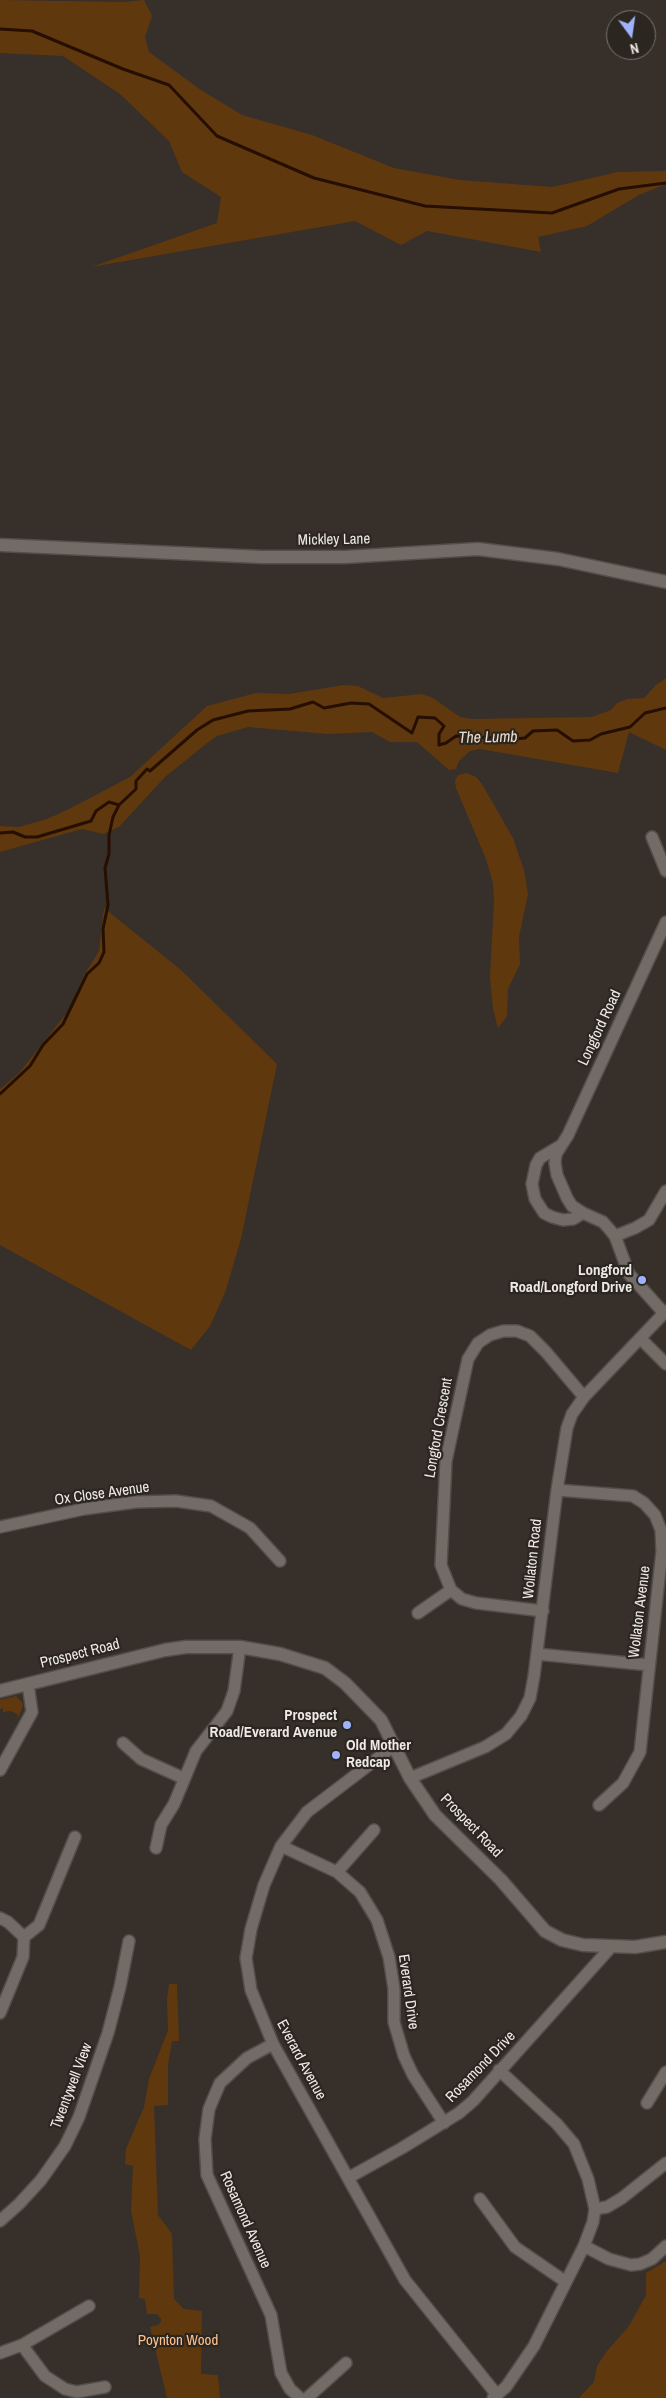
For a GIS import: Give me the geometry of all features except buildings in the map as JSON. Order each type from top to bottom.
[{"type":"street","name":"Mickley Lane","points":[[0,545],[262,557],[345,557],[478,550],[558,559],[666,582]]},
{"type":"street","points":[[652,837],[666,871]]},
{"type":"street","name":"Longford Road","points":[[665,1312],[629,1274],[614,1236],[602,1222],[583,1214],[572,1206],[557,1175],[555,1163],[560,1146],[568,1135],[666,922]]},
{"type":"street","name":"Longford Road","points":[[560,1146],[540,1158],[536,1165],[532,1174],[534,1199],[544,1213],[552,1217],[562,1220],[573,1219],[583,1214]]},
{"type":"street","points":[[614,1236],[649,1220],[666,1191]]},
{"type":"street","name":"Wollaton Road","points":[[410,1778],[485,1747],[506,1734],[521,1716],[530,1698],[567,1428],[572,1414],[584,1397],[665,1312]]},
{"type":"street","name":"Longford Crescent","points":[[451,1590],[441,1565],[446,1461],[468,1359],[478,1343],[490,1335],[504,1331],[517,1331],[530,1336],[584,1397]]},
{"type":"street","points":[[641,1338],[666,1364]]},
{"type":"street","name":"Wollaton Avenue","points":[[557,1490],[633,1496],[644,1503],[655,1515],[661,1530],[662,1551],[640,1752],[623,1783],[599,1805]]},
{"type":"street","name":"Ox Close Avenue","points":[[3,1526],[136,1502],[176,1501],[211,1506],[250,1528],[278,1555]]},
{"type":"street","points":[[418,1612],[451,1590],[462,1598],[476,1603],[543,1611]]},
{"type":"street","name":"Prospect Road","points":[[0,1691],[165,1650],[186,1647],[240,1647],[280,1654],[325,1668],[346,1683],[381,1720],[410,1778],[436,1815],[501,1880],[545,1931],[562,1940],[583,1945],[635,1948],[666,1942]]},
{"type":"street","points":[[156,1848],[161,1825],[174,1804],[183,1778],[196,1751],[227,1711],[234,1690],[240,1647]]},
{"type":"street","points":[[537,1654],[649,1665]]},
{"type":"street","points":[[0,1770],[32,1712],[28,1684]]},
{"type":"street","points":[[123,1743],[141,1759],[183,1778]]},
{"type":"street","name":"Everard Avenue","points":[[395,1745],[307,1812],[281,1846],[264,1885],[246,1958],[251,1990],[273,2044],[405,2280],[495,2396]]},
{"type":"street","points":[[337,1872],[374,1830]]},
{"type":"street","points":[[0,2013],[23,1957],[24,1937],[39,1925],[75,1837]]},
{"type":"street","name":"Everard Drive","points":[[281,1846],[337,1872],[360,1892],[377,1920],[389,1957],[394,1989],[394,2022],[404,2056],[444,2123]]},
{"type":"street","points":[[0,1918],[8,1922],[24,1937]]},
{"type":"street","name":"Twentywell View","points":[[0,2221],[41,2180],[65,2146],[79,2117],[108,2033],[129,1941]]},
{"type":"street","name":"Rosamond Drive","points":[[348,2178],[444,2123],[473,2101],[611,1947]]},
{"type":"street","name":"Rosamond Avenue","points":[[273,2044],[247,2058],[220,2083],[209,2110],[205,2139],[207,2175],[271,2315],[281,2373],[290,2389],[300,2398]]},
{"type":"street","points":[[495,2396],[506,2387],[534,2346],[584,2246],[593,2222],[595,2209],[588,2179],[574,2144],[557,2124],[499,2070]]},
{"type":"street","points":[[647,2103],[666,2072]]},
{"type":"street","points":[[595,2209],[607,2207],[622,2198],[666,2164]]},
{"type":"street","points":[[480,2199],[515,2247],[566,2282]]},
{"type":"street","points":[[584,2246],[609,2259],[631,2266],[652,2258],[666,2246]]},
{"type":"street","points":[[0,2353],[22,2345],[90,2306]]},
{"type":"street","points":[[22,2345],[44,2376],[65,2389],[77,2392],[105,2388]]},
{"type":"street","points":[[307,2398],[346,2363]]},
{"type":"green space","points":[[0,0],[123,2],[144,0],[152,16],[145,37],[149,52],[201,90],[242,115],[312,135],[394,168],[460,180],[552,187],[618,172],[666,171],[666,184],[639,195],[587,226],[538,237],[541,252],[427,231],[401,245],[355,221],[91,267],[217,223],[221,197],[182,172],[169,141],[120,94],[63,56],[0,53]]},
{"type":"green space","points":[[666,678],[666,750],[629,732],[618,773],[480,749],[470,751],[459,761],[456,769],[449,770],[417,742],[390,742],[372,732],[327,734],[248,727],[217,736],[206,744],[165,777],[119,827],[103,834],[82,829],[0,852],[0,826],[19,827],[47,819],[69,809],[130,777],[207,706],[256,693],[289,694],[344,685],[358,686],[383,698],[422,694],[433,698],[460,717],[471,719],[592,717],[611,710],[617,703],[627,699],[644,698],[656,685]]},
{"type":"green space","points":[[467,773],[476,777],[482,784],[513,838],[524,870],[528,894],[519,937],[520,964],[508,989],[507,1016],[498,1028],[493,1009],[490,977],[494,901],[493,883],[486,859],[456,788],[455,781],[458,775]]},
{"type":"green space","points":[[104,908],[181,970],[277,1064],[241,1239],[225,1293],[210,1326],[191,1350],[0,1245],[0,1089],[19,1073],[69,1010],[84,975],[99,951]]},
{"type":"green space","points":[[16,1696],[23,1706],[18,1718],[17,1714],[10,1711],[3,1712],[3,1708],[0,1709],[0,1700]]},
{"type":"green space","name":"Poynton Wood","points":[[169,1984],[177,1984],[179,2041],[172,2041],[168,2065],[168,2105],[154,2106],[158,2215],[172,2234],[174,2299],[184,2309],[202,2311],[201,2374],[218,2375],[220,2398],[167,2398],[150,2327],[158,2325],[161,2319],[157,2314],[147,2314],[145,2299],[139,2298],[140,2256],[131,2211],[133,2166],[125,2164],[126,2149],[144,2107],[149,2079],[168,2030],[167,2000]]},
{"type":"green space","points":[[666,2261],[666,2398],[579,2398],[594,2382],[597,2366],[607,2351],[629,2326],[646,2295],[646,2273]]},
{"type":"waterway","points":[[0,29],[32,31],[123,69],[169,85],[217,136],[314,178],[425,206],[552,213],[619,189],[666,183]]},
{"type":"waterway","name":"The Lumb","points":[[0,1094],[30,1066],[43,1045],[63,1024],[87,974],[99,963],[104,952],[103,929],[108,905],[105,868],[109,854],[109,835],[113,817],[119,805],[136,789],[136,781],[147,769],[150,771],[197,730],[213,720],[248,711],[290,709],[313,702],[324,708],[351,703],[369,704],[412,733],[418,717],[435,718],[444,726],[439,734],[439,745],[446,743],[456,736],[515,739],[525,738],[533,731],[557,730],[573,741],[590,740],[601,734],[630,727],[645,713],[666,708]]},
{"type":"waterway","points":[[0,833],[13,832],[25,837],[37,837],[91,821],[96,811],[109,802],[119,805]]},
{"type":"place","name":"Longford Road/Longford Drive","points":[[642,1280]]},
{"type":"place","name":"Prospect Road/Everard Avenue","points":[[347,1725]]},
{"type":"place","name":"Old Mother Redcap","points":[[336,1755]]}]
